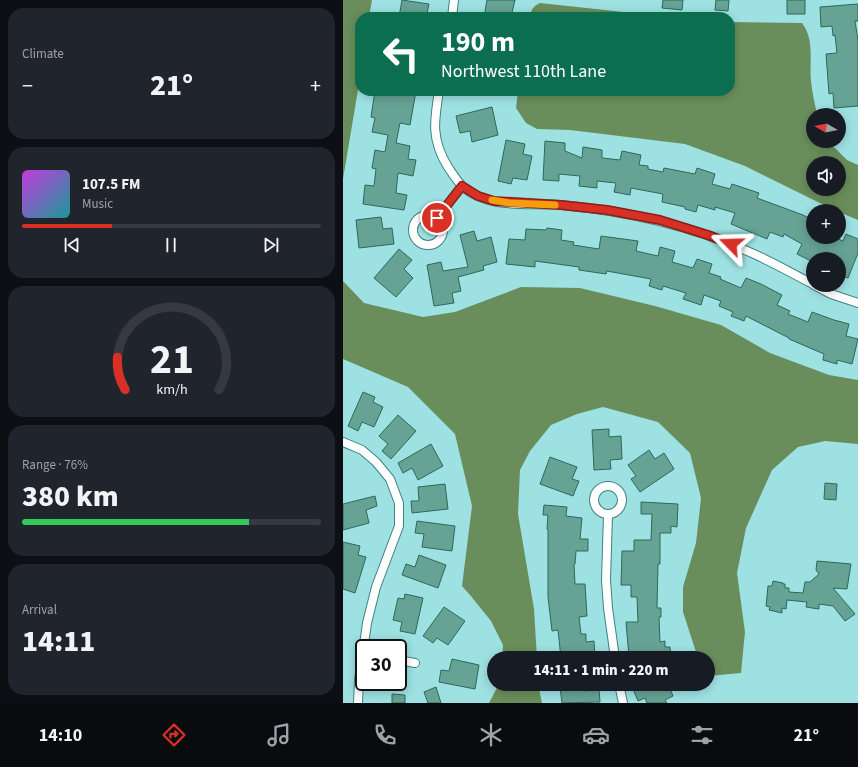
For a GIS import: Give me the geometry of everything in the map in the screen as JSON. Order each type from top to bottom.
[{"type":"street","points":[[453,12],[454,0]]},
{"type":"street","points":[[438,96],[435,119],[435,139],[441,157],[462,186],[478,196],[494,201],[561,205],[607,210],[660,220],[708,235],[753,254],[806,281]]},
{"type":"street","points":[[437,218],[462,186]]},
{"type":"street","points":[[827,292],[858,303]]},
{"type":"street","points":[[343,442],[361,450],[376,462],[391,479],[399,503],[399,526],[377,587],[367,622],[365,639]]},
{"type":"street","points":[[608,515],[606,580],[614,651]]},
{"type":"street","points":[[407,662],[415,663]]},
{"type":"street","points":[[358,703],[359,691]]},
{"type":"street","points":[[620,691],[623,703]]},
{"type":"shaded area","points":[[343,0],[372,0],[370,12],[355,12],[355,96],[357,96],[343,179]]},
{"type":"shaded area","points":[[540,3],[624,12],[531,12],[536,5]]},
{"type":"shaded area","points":[[735,22],[802,23],[809,36],[811,51],[811,81],[816,108],[806,108],[806,148],[835,148],[843,156],[806,156],[806,196],[846,196],[846,159],[858,165],[858,220],[846,215],[846,204],[822,204],[745,166],[685,144],[570,130],[537,129],[526,123],[516,108],[517,96],[735,96]]},
{"type":"shaded area","points":[[343,281],[364,303],[423,317],[455,312],[521,287],[580,288],[655,306],[721,325],[770,353],[829,375],[858,380],[858,444],[825,441],[798,447],[772,470],[746,528],[737,573],[745,632],[741,673],[715,675],[715,651],[696,651],[683,612],[683,587],[696,543],[701,498],[690,453],[658,422],[603,407],[577,414],[551,425],[530,451],[520,470],[518,514],[534,609],[537,651],[503,651],[503,645],[491,621],[462,586],[472,506],[455,434],[408,387],[343,359]]},
{"type":"shaded area","points":[[495,691],[539,691],[542,703],[489,703]]},
{"type":"building","points":[[402,0],[429,4],[427,12],[400,12]]},
{"type":"building","points":[[487,0],[515,0],[512,12],[485,12]]},
{"type":"building","points":[[663,0],[683,0],[682,10],[662,8]]},
{"type":"building","points":[[716,0],[729,0],[728,11],[715,10]]},
{"type":"building","points":[[787,0],[805,0],[805,14],[787,14]]},
{"type":"building","points":[[858,4],[858,21],[855,21],[858,40],[858,106],[834,108],[833,93],[829,94],[826,54],[837,53],[835,35],[833,36],[832,26],[821,27],[820,7]]},
{"type":"building","points":[[374,96],[415,96],[410,125],[400,123],[396,143],[410,146],[408,159],[416,160],[413,176],[398,173],[396,193],[407,195],[404,210],[363,204],[365,185],[374,186],[376,169],[372,168],[375,150],[385,152],[388,135],[372,132],[375,118],[371,117]]},
{"type":"building","points":[[492,107],[498,135],[472,142],[470,131],[460,133],[456,116]]},
{"type":"building","points":[[506,140],[525,144],[523,154],[532,156],[527,180],[513,178],[511,184],[498,181]]},
{"type":"building","points":[[545,141],[565,143],[565,151],[582,158],[583,147],[602,150],[602,158],[620,160],[622,151],[641,155],[639,165],[648,166],[648,169],[663,172],[664,168],[695,174],[697,168],[715,174],[712,184],[730,189],[732,184],[759,193],[757,198],[806,216],[806,244],[846,244],[846,234],[858,239],[858,253],[848,278],[846,277],[846,252],[806,252],[806,258],[797,254],[802,244],[784,234],[783,237],[770,232],[767,239],[731,224],[735,213],[715,207],[715,210],[698,205],[696,212],[685,209],[685,207],[662,202],[663,194],[631,188],[630,195],[614,192],[616,183],[597,181],[597,188],[579,186],[580,176],[559,174],[559,181],[543,180]]},
{"type":"building","points":[[381,217],[383,229],[392,228],[394,244],[359,248],[356,220]]},
{"type":"building","points":[[547,228],[562,230],[561,240],[574,242],[573,245],[599,249],[601,236],[638,241],[636,251],[658,256],[660,247],[675,251],[672,262],[693,268],[697,259],[712,264],[709,273],[721,277],[720,279],[741,288],[746,278],[761,284],[782,295],[777,305],[790,311],[788,314],[808,322],[812,312],[849,324],[846,336],[858,339],[852,364],[837,360],[837,364],[823,360],[824,354],[789,339],[746,316],[744,321],[731,316],[733,312],[719,306],[721,301],[704,295],[701,305],[683,299],[686,293],[663,286],[662,290],[649,286],[651,279],[607,271],[606,274],[579,270],[579,267],[535,261],[535,267],[506,264],[509,239],[525,240],[526,229],[546,230]]},
{"type":"building","points":[[474,231],[477,241],[491,237],[497,262],[483,266],[484,270],[458,277],[461,291],[452,293],[454,303],[434,306],[427,265],[441,262],[443,271],[468,267],[460,235]]},
{"type":"building","points":[[399,249],[412,260],[404,269],[413,278],[396,297],[374,278]]},
{"type":"building","points":[[363,392],[375,397],[373,402],[383,407],[374,427],[362,422],[358,431],[348,426]]},
{"type":"building","points":[[398,415],[416,431],[391,459],[382,451],[388,444],[379,436]]},
{"type":"building","points":[[609,429],[609,437],[621,436],[622,459],[610,460],[611,469],[594,470],[592,430]]},
{"type":"building","points":[[431,444],[443,466],[418,480],[412,468],[403,473],[398,463]]},
{"type":"building","points":[[649,450],[655,459],[664,453],[674,469],[640,492],[631,479],[636,476],[628,465]]},
{"type":"building","points":[[550,457],[577,467],[572,479],[579,481],[573,496],[540,484]]},
{"type":"building","points":[[825,483],[837,484],[836,500],[824,499]]},
{"type":"building","points":[[445,484],[448,509],[412,513],[411,501],[419,501],[418,487]]},
{"type":"building","points":[[375,496],[377,506],[366,510],[369,523],[343,530],[343,504]]},
{"type":"building","points":[[641,502],[678,504],[677,527],[671,526],[671,533],[660,533],[660,564],[658,564],[657,608],[661,608],[661,617],[659,617],[660,642],[665,641],[665,647],[670,647],[670,651],[628,651],[626,622],[638,622],[637,597],[631,597],[631,585],[621,585],[622,551],[634,551],[634,540],[651,540],[652,514],[641,514]]},
{"type":"building","points":[[544,505],[567,507],[566,516],[582,518],[580,539],[588,539],[588,551],[576,551],[574,564],[575,584],[585,584],[587,616],[579,617],[581,634],[586,634],[586,642],[594,641],[595,651],[560,651],[558,630],[552,631],[548,597],[548,515],[543,515]]},
{"type":"building","points":[[417,521],[455,526],[452,551],[422,547],[424,534],[415,533]]},
{"type":"building","points":[[343,542],[360,546],[358,555],[366,557],[355,593],[343,589]]},
{"type":"building","points":[[419,555],[446,565],[438,588],[402,575],[406,564],[415,567]]},
{"type":"building","points":[[817,561],[851,564],[847,589],[833,588],[855,614],[845,621],[833,606],[819,604],[819,609],[806,607],[807,602],[787,600],[786,609],[782,608],[782,613],[769,610],[770,607],[766,606],[768,586],[772,586],[773,581],[783,583],[785,584],[785,588],[789,588],[789,592],[803,593],[805,582],[810,582],[819,574],[816,570]]},
{"type":"building","points":[[405,594],[423,598],[415,634],[400,631],[402,622],[393,620],[398,598],[404,599]]},
{"type":"building","points":[[444,607],[465,621],[448,645],[437,638],[433,643],[423,636]]},
{"type":"building","points":[[452,659],[479,665],[475,689],[439,682],[441,670],[449,671]]},
{"type":"building","points":[[436,687],[441,703],[428,703],[424,692]]},
{"type":"building","points":[[560,691],[599,691],[600,702],[562,703]]},
{"type":"building","points":[[634,691],[671,691],[673,696],[665,700],[667,703],[647,703],[645,698],[638,701]]},
{"type":"building","points":[[392,694],[405,695],[405,703],[392,703]]},
{"type":"slow traffic","points":[[492,200],[510,203],[555,205]]},
{"type":"route","points":[[437,218],[462,186],[478,196],[494,201],[561,205],[607,210],[660,220],[731,244]]}]
